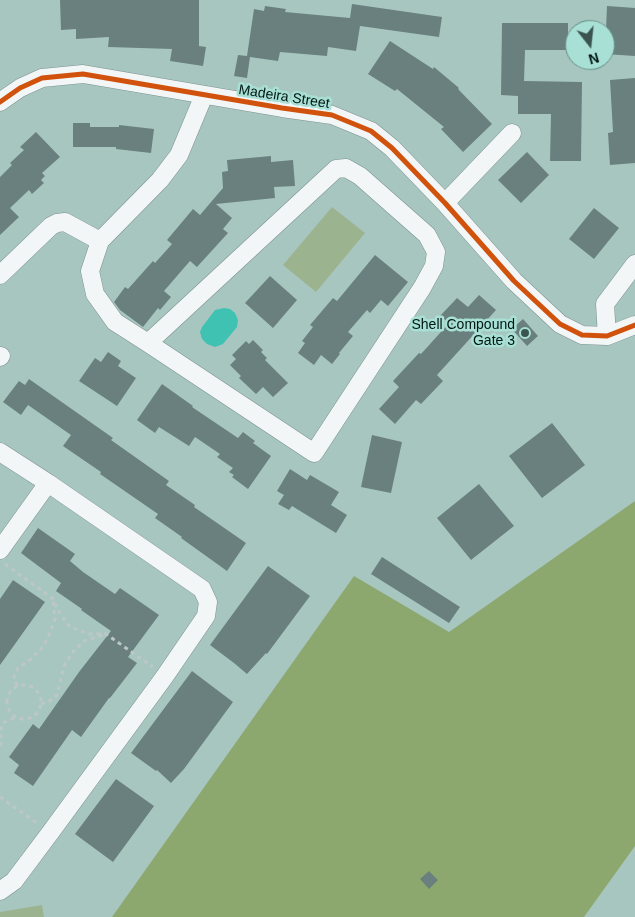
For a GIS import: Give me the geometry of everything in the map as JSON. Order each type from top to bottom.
[{"type":"street","name":"Madeira Street","points":[[0,102],[20,88],[42,78],[83,74],[332,115],[371,132],[392,148],[445,203],[514,281],[560,324],[582,335],[607,336],[635,325]]},
{"type":"street","points":[[148,343],[336,169],[346,168],[360,176],[427,235],[436,252],[434,266],[422,288],[314,453],[115,322],[95,294],[90,271],[100,241],[160,180],[179,155],[204,95]]},
{"type":"street","points":[[445,203],[512,133]]},
{"type":"street","points":[[0,275],[51,226],[57,223],[65,222],[100,241]]},
{"type":"street","points":[[607,336],[605,304],[635,264]]},
{"type":"street","points":[[0,452],[48,482],[202,589],[208,602],[206,616],[165,676],[14,881],[0,891]]},
{"type":"street","points":[[0,550],[48,482]]},
{"type":"path","points":[[0,560],[52,598],[70,627],[88,634],[106,634],[165,676]]},
{"type":"path","points":[[18,686],[14,676],[18,668],[30,660],[42,647],[49,635],[55,619],[52,598]]},
{"type":"path","points":[[41,703],[47,703],[57,694],[64,666],[72,653],[84,642],[106,634]]},
{"type":"path","points":[[23,685],[34,688],[38,692],[41,703],[40,709],[36,714],[27,719],[11,714],[7,704],[9,693],[18,686],[23,685]]},
{"type":"path","points":[[0,746],[2,743],[0,732],[3,723],[16,717]]},
{"type":"path","points":[[0,796],[50,833]]},
{"type":"green space","points":[[332,207],[365,233],[316,292],[283,265]]},
{"type":"green space","points":[[635,501],[635,846],[584,917],[112,917],[354,576],[449,632]]},
{"type":"green space","points":[[42,905],[44,917],[0,917],[0,912]]},
{"type":"water","points":[[230,309],[235,313],[238,320],[237,327],[223,344],[215,347],[207,344],[202,339],[200,332],[215,310]]},
{"type":"building","points":[[60,0],[199,0],[199,46],[206,47],[203,66],[170,61],[172,49],[108,47],[109,37],[76,39],[76,29],[61,30]]},
{"type":"building","points":[[352,4],[442,17],[439,37],[360,26],[356,51],[328,47],[327,56],[280,52],[278,61],[250,57],[247,78],[234,76],[238,55],[247,56],[254,9],[264,11],[265,6],[286,9],[285,12],[350,18]]},
{"type":"building","points":[[607,6],[635,8],[635,56],[615,55],[615,20],[606,20]]},
{"type":"building","points":[[502,23],[565,23],[565,50],[525,50],[524,81],[582,82],[581,161],[550,161],[551,114],[518,114],[518,96],[501,95]]},
{"type":"building","points":[[390,41],[433,69],[434,67],[459,88],[492,124],[463,152],[441,129],[444,127],[397,89],[395,91],[368,74]]},
{"type":"building","points":[[635,78],[635,163],[610,165],[608,133],[613,132],[610,80]]},
{"type":"building","points":[[73,123],[90,123],[90,127],[119,127],[119,125],[154,129],[151,153],[116,149],[116,147],[73,147]]},
{"type":"building","points":[[36,132],[60,157],[42,173],[45,176],[41,180],[44,183],[32,194],[29,190],[10,208],[19,217],[0,235],[0,177],[12,165],[10,163],[24,150],[20,147]]},
{"type":"building","points":[[527,152],[549,175],[521,203],[498,180]]},
{"type":"building","points":[[271,156],[271,162],[293,160],[295,186],[274,187],[275,198],[216,204],[232,218],[223,229],[228,233],[197,267],[190,261],[164,291],[171,297],[160,310],[158,308],[143,327],[120,310],[114,302],[125,287],[128,289],[153,261],[155,263],[172,244],[167,240],[193,209],[200,215],[223,188],[222,172],[228,171],[227,160]]},
{"type":"building","points":[[594,208],[619,228],[594,259],[569,239]]},
{"type":"building","points":[[375,255],[408,282],[388,306],[381,300],[370,313],[367,310],[348,332],[353,336],[332,364],[321,355],[314,365],[298,353],[305,343],[302,341],[313,327],[310,325],[333,298],[337,301]]},
{"type":"building","points":[[270,276],[297,300],[273,328],[245,303]]},
{"type":"building","points":[[479,295],[496,310],[437,375],[443,381],[421,404],[416,400],[395,424],[379,409],[399,387],[393,381],[449,323],[440,316],[457,298],[468,307]]},
{"type":"building","name":"Shell Compound Gate 3","points":[[523,319],[538,336],[527,346],[512,329]]},
{"type":"building","points":[[253,340],[263,350],[261,352],[267,358],[265,360],[288,383],[273,397],[263,387],[256,394],[239,378],[241,376],[230,365],[236,359],[232,355],[246,341],[249,344]]},
{"type":"building","points":[[108,352],[121,361],[118,366],[136,378],[117,406],[79,381],[95,358],[101,362]]},
{"type":"building","points":[[29,379],[113,438],[111,440],[169,481],[166,485],[246,543],[227,571],[155,518],[158,514],[63,446],[71,435],[28,405],[21,415],[3,402],[19,381],[25,385]]},
{"type":"building","points":[[162,384],[238,438],[243,432],[255,441],[253,443],[271,456],[248,489],[232,477],[234,475],[229,472],[233,468],[217,457],[220,454],[195,437],[189,446],[159,427],[155,433],[137,420]]},
{"type":"building","points":[[552,423],[585,465],[542,498],[509,456]]},
{"type":"building","points":[[372,435],[402,442],[391,493],[361,487]]},
{"type":"building","points":[[290,469],[307,480],[310,475],[339,492],[331,505],[347,515],[336,533],[292,506],[289,510],[278,504],[284,495],[277,491]]},
{"type":"building","points":[[479,484],[514,526],[471,560],[437,518]]},
{"type":"building","points":[[38,528],[75,554],[70,561],[83,572],[115,594],[120,588],[159,615],[128,657],[137,663],[81,737],[72,730],[33,786],[14,773],[19,765],[9,757],[33,724],[39,729],[79,672],[111,631],[56,591],[61,583],[21,553]]},
{"type":"building","points":[[382,557],[460,607],[449,623],[371,574]]},
{"type":"building","points":[[268,566],[310,596],[267,654],[247,674],[210,645]]},
{"type":"building","points":[[13,580],[45,602],[0,665],[0,599]]},
{"type":"building","points":[[192,671],[233,702],[184,769],[171,783],[157,770],[131,753]]},
{"type":"building","points":[[116,779],[154,806],[113,862],[75,834]]},
{"type":"building","points":[[429,871],[438,880],[429,889],[420,879]]},
{"type":"cycle path","points":[[0,102],[20,88],[42,78],[83,74],[332,115],[371,131],[392,148],[445,203],[514,281],[560,324],[582,335],[607,336],[635,325]]},
{"type":"place","name":"Shell Compound Gate 3","points":[[525,333]]}]
